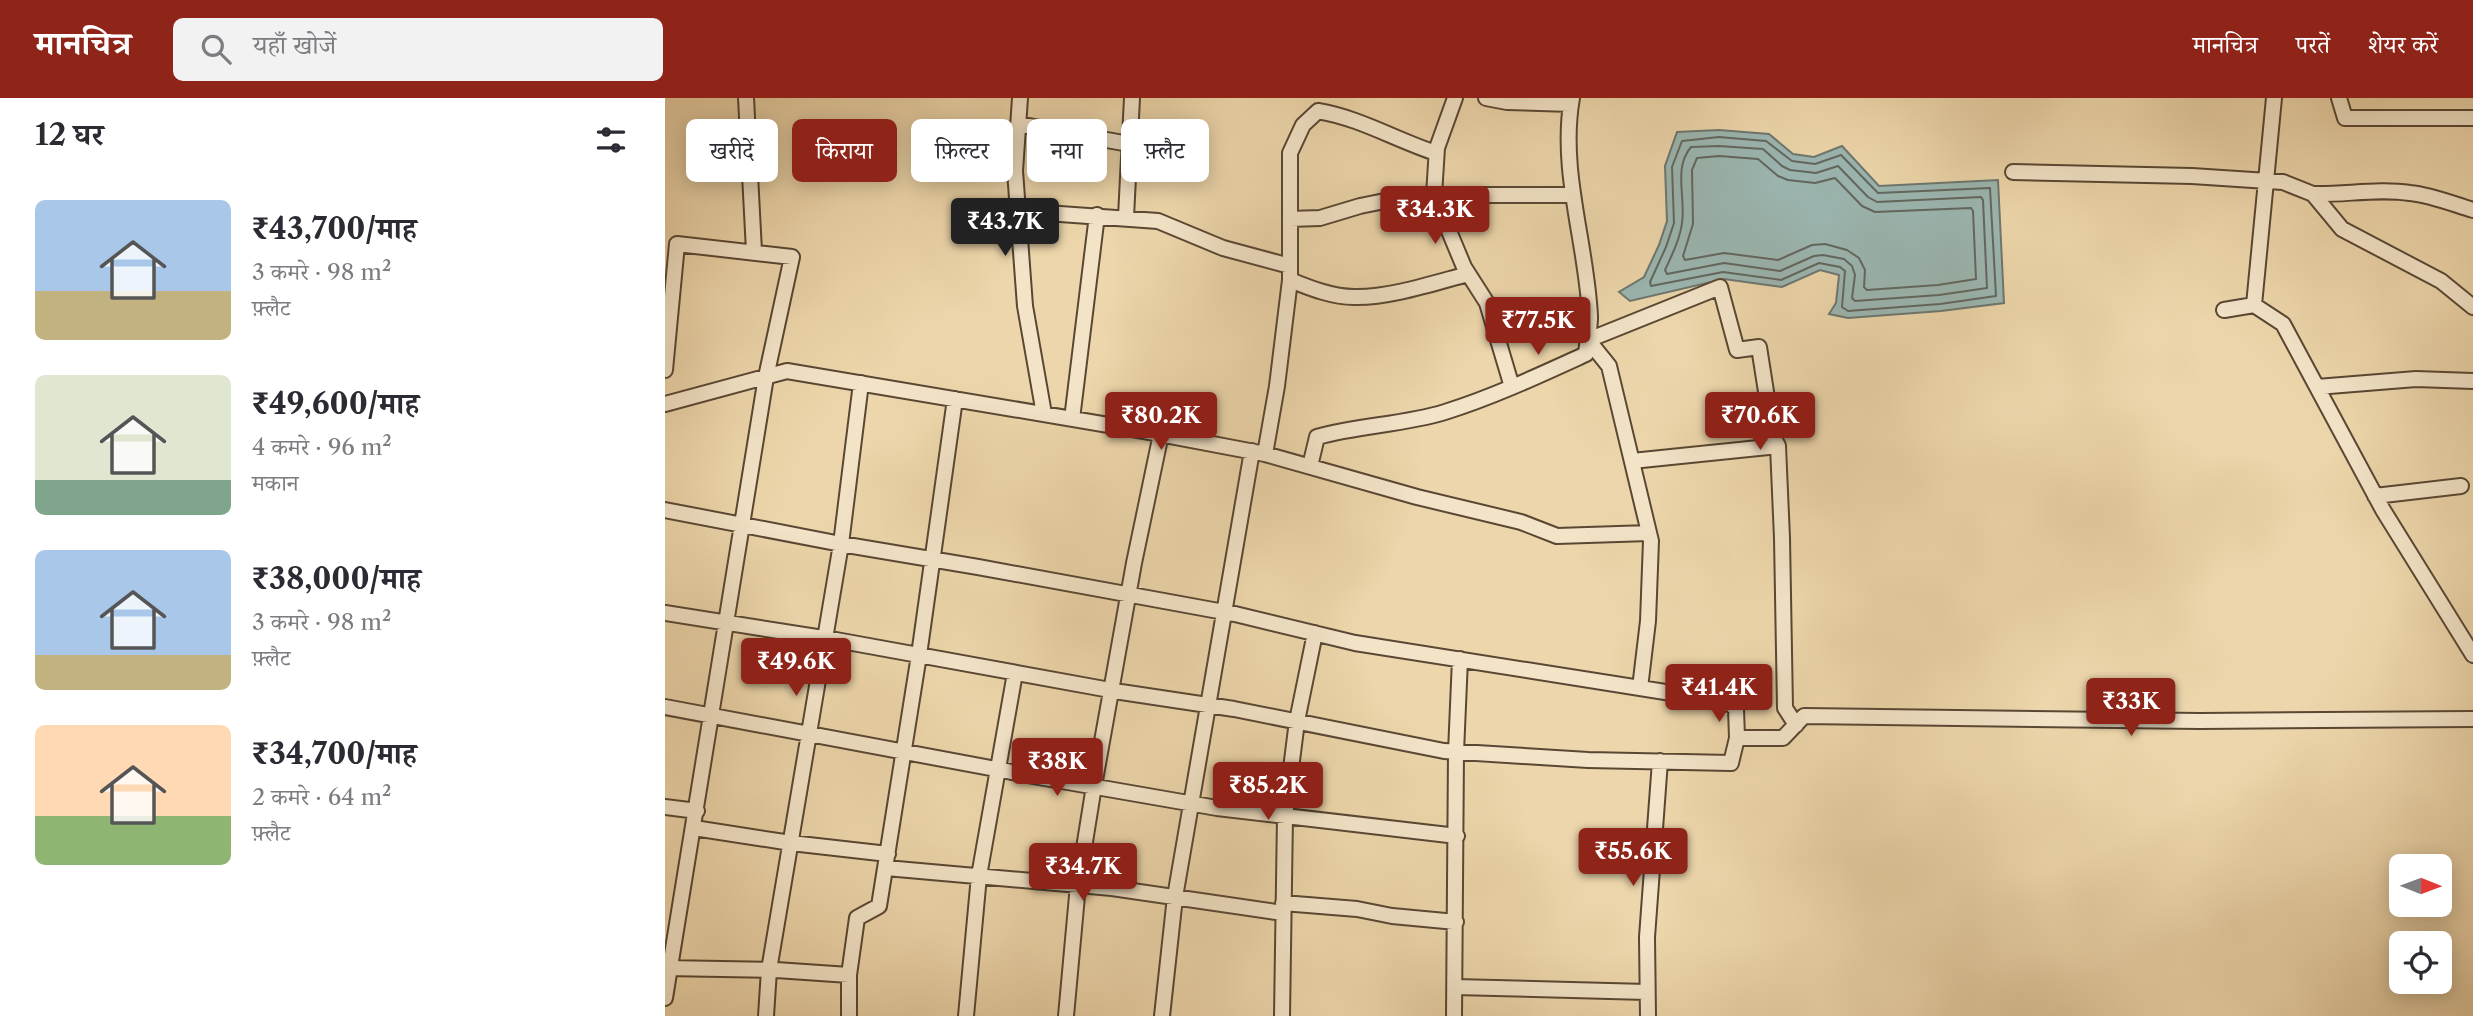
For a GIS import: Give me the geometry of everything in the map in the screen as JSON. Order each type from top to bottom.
[{"type":"street","points":[[746,98],[754,251]]},
{"type":"street","points":[[1020,98],[1015,170],[1025,306],[1044,414]]},
{"type":"street","points":[[1131,119],[1132,98]]},
{"type":"street","points":[[1455,98],[1436,153],[1434,195],[1468,274],[1487,303],[1512,387]]},
{"type":"street","points":[[1310,466],[1317,437],[1342,430],[1391,424],[1444,413],[1586,354],[1590,318],[1573,195],[1569,120],[1572,101],[1507,102],[1486,98]]},
{"type":"street","points":[[2254,305],[2274,98]]},
{"type":"street","points":[[2339,98],[2345,118],[2473,118]]},
{"type":"street","points":[[1163,1016],[1175,897],[1223,612],[1258,453],[1277,386],[1290,273],[1290,153],[1303,125],[1318,111],[1342,115],[1403,142],[1436,153]]},
{"type":"street","points":[[1018,124],[1121,143]]},
{"type":"street","points":[[2013,172],[2266,180],[2283,182],[2313,194],[2338,195],[2374,190],[2412,193],[2473,210]]},
{"type":"street","points":[[1126,217],[1127,182]]},
{"type":"street","points":[[2313,194],[2342,229],[2441,281],[2473,307]]},
{"type":"street","points":[[1290,219],[1321,218],[1360,206],[1414,195],[1573,195]]},
{"type":"street","points":[[1019,211],[1159,221],[1290,273],[1317,290],[1354,297],[1405,291],[1468,274]]},
{"type":"street","points":[[1072,419],[1097,215]]},
{"type":"street","points":[[665,370],[670,254],[677,244],[792,257],[765,377],[665,999]]},
{"type":"street","points":[[1588,340],[1720,287],[1737,349],[1759,347],[1773,436],[1777,446],[1782,538],[1785,708],[1796,725]]},
{"type":"street","points":[[2224,310],[2254,305],[2283,324],[2375,496],[2467,636],[2473,655]]},
{"type":"street","points":[[1588,340],[1609,366],[1651,541],[1648,621],[1640,688]]},
{"type":"street","points":[[665,404],[787,371],[1258,453],[1417,497],[1521,522],[1557,536],[1649,533]]},
{"type":"street","points":[[2317,387],[2416,379],[2473,381]]},
{"type":"street","points":[[766,1016],[769,970],[841,544],[861,383]]},
{"type":"street","points":[[849,1016],[849,975],[857,918],[879,906],[887,861],[955,399]]},
{"type":"street","points":[[1066,1016],[1078,885],[1094,786],[1134,564],[1161,434]]},
{"type":"street","points":[[1632,461],[1777,446]]},
{"type":"street","points":[[2375,496],[2461,486]]},
{"type":"street","points":[[665,510],[1223,612],[1355,643],[1728,702],[1737,709],[1737,738],[1731,762],[1588,760],[1456,752],[1208,705],[665,613]]},
{"type":"street","points":[[1282,1016],[1285,816],[1297,721],[1315,633]]},
{"type":"street","points":[[1454,1016],[1456,752],[1460,659]]},
{"type":"street","points":[[966,1016],[979,876],[1015,673]]},
{"type":"street","points":[[665,707],[1191,803],[1457,836]]},
{"type":"street","points":[[1737,738],[1783,738],[1804,716],[2200,722],[2473,719]]},
{"type":"street","points":[[1648,1016],[1647,937],[1660,761]]},
{"type":"street","points":[[665,807],[697,811]]},
{"type":"street","points":[[694,828],[979,876],[1283,908],[1357,909],[1392,916],[1456,922]]},
{"type":"street","points":[[668,968],[849,975]]},
{"type":"street","points":[[1455,987],[1647,992]]},
{"type":"water","points":[[1719,130],[1769,134],[1793,154],[1814,157],[1842,146],[1879,186],[1998,180],[2004,303],[1848,318],[1829,314],[1836,303],[1839,275],[1820,270],[1782,287],[1724,279],[1630,301],[1619,292],[1644,277],[1667,221],[1665,166],[1677,132]]}]
